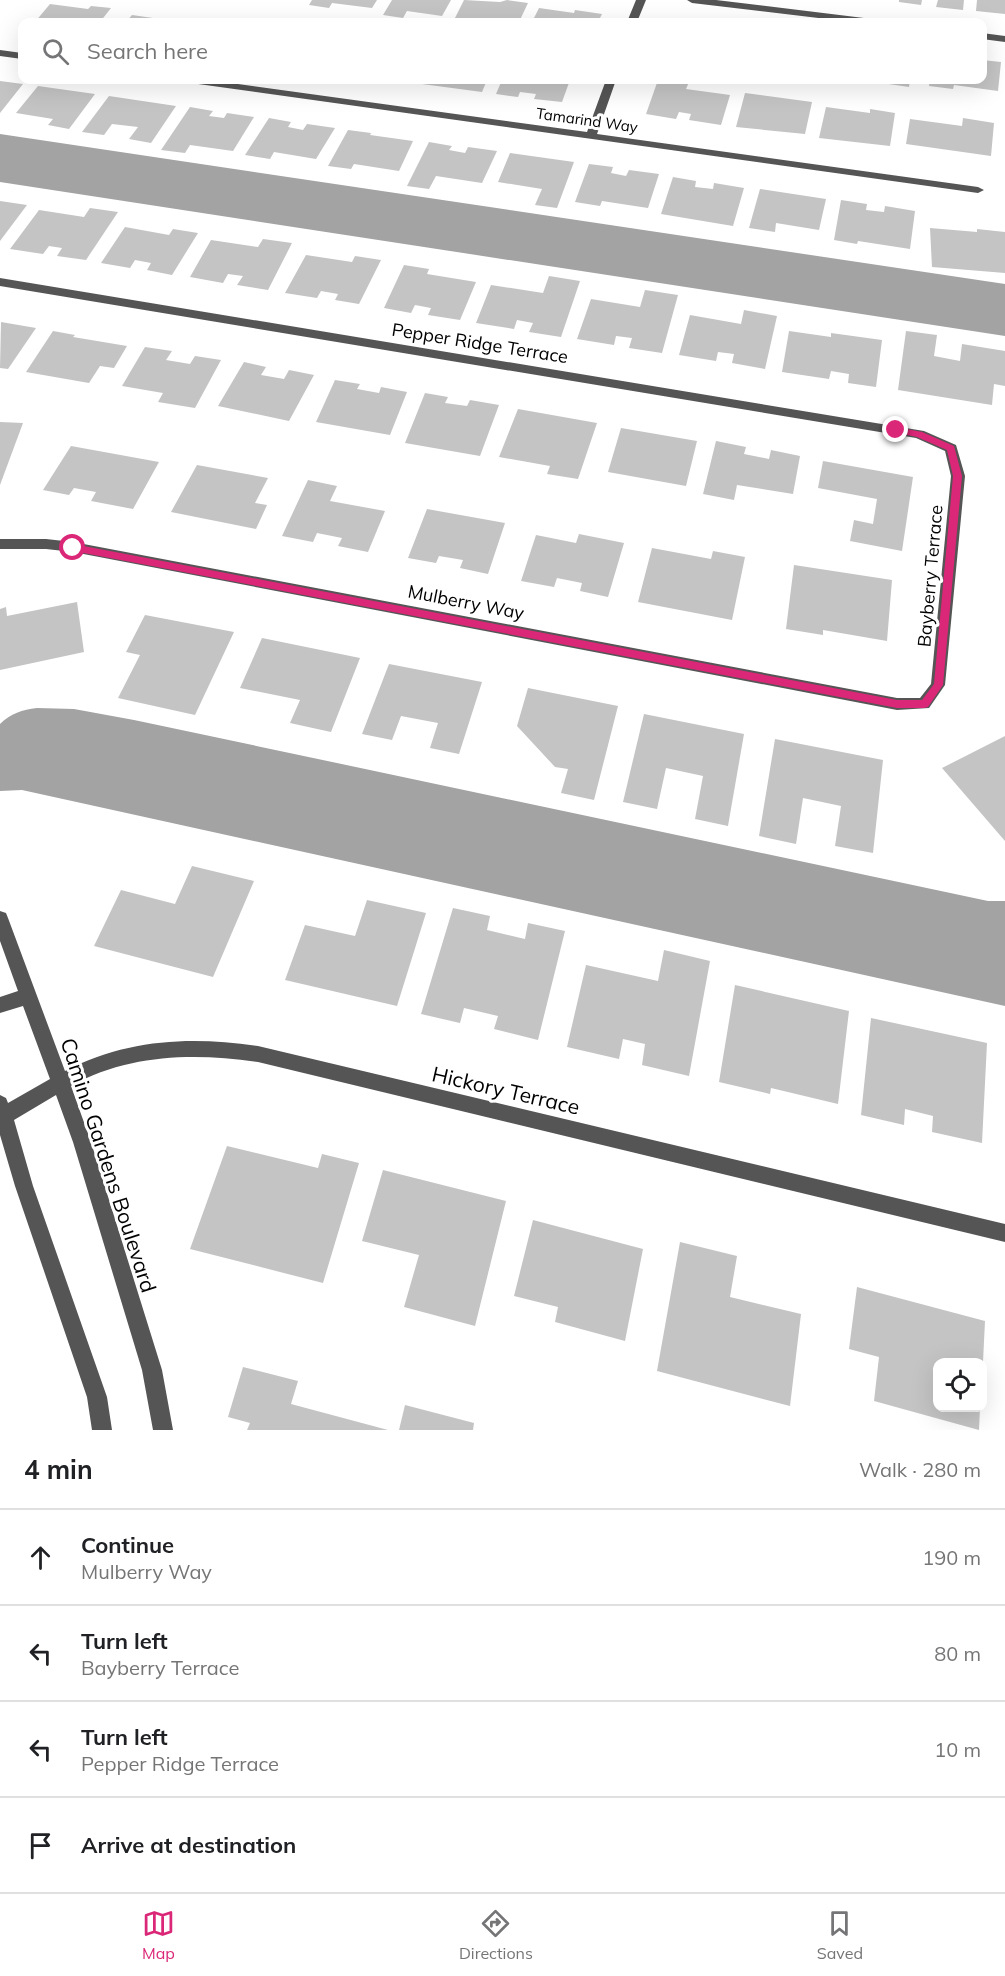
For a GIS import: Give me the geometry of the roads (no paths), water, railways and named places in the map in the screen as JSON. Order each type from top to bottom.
[{"type":"street","points":[[633,18],[640,0]]},
{"type":"street","points":[[692,0],[839,18]]},
{"type":"street","points":[[987,37],[1005,39]]},
{"type":"street","points":[[0,53],[18,55]]},
{"type":"street","name":"Tamarind Way","points":[[220,84],[978,190]]},
{"type":"street","points":[[591,135],[610,84]]},
{"type":"street","name":"Pepper Ridge Terrace","points":[[0,282],[919,434],[951,448]]},
{"type":"street","name":"Bayberry Terrace","points":[[924,704],[938,685],[958,476],[951,448]]},
{"type":"street","name":"Mulberry Way","points":[[0,544],[46,544],[73,548],[897,704],[924,704]]},
{"type":"street","name":"Camino Gardens Boulevard","points":[[0,918],[82,1142],[152,1370],[163,1430]]},
{"type":"street","points":[[0,1005],[29,996]]},
{"type":"street","name":"Hickory Terrace","points":[[2,1110],[81,1072],[117,1059],[152,1051],[188,1047],[223,1048],[258,1054],[1005,1233]]},
{"type":"street","points":[[2,1110],[24,1186],[97,1397],[102,1430]]}]
